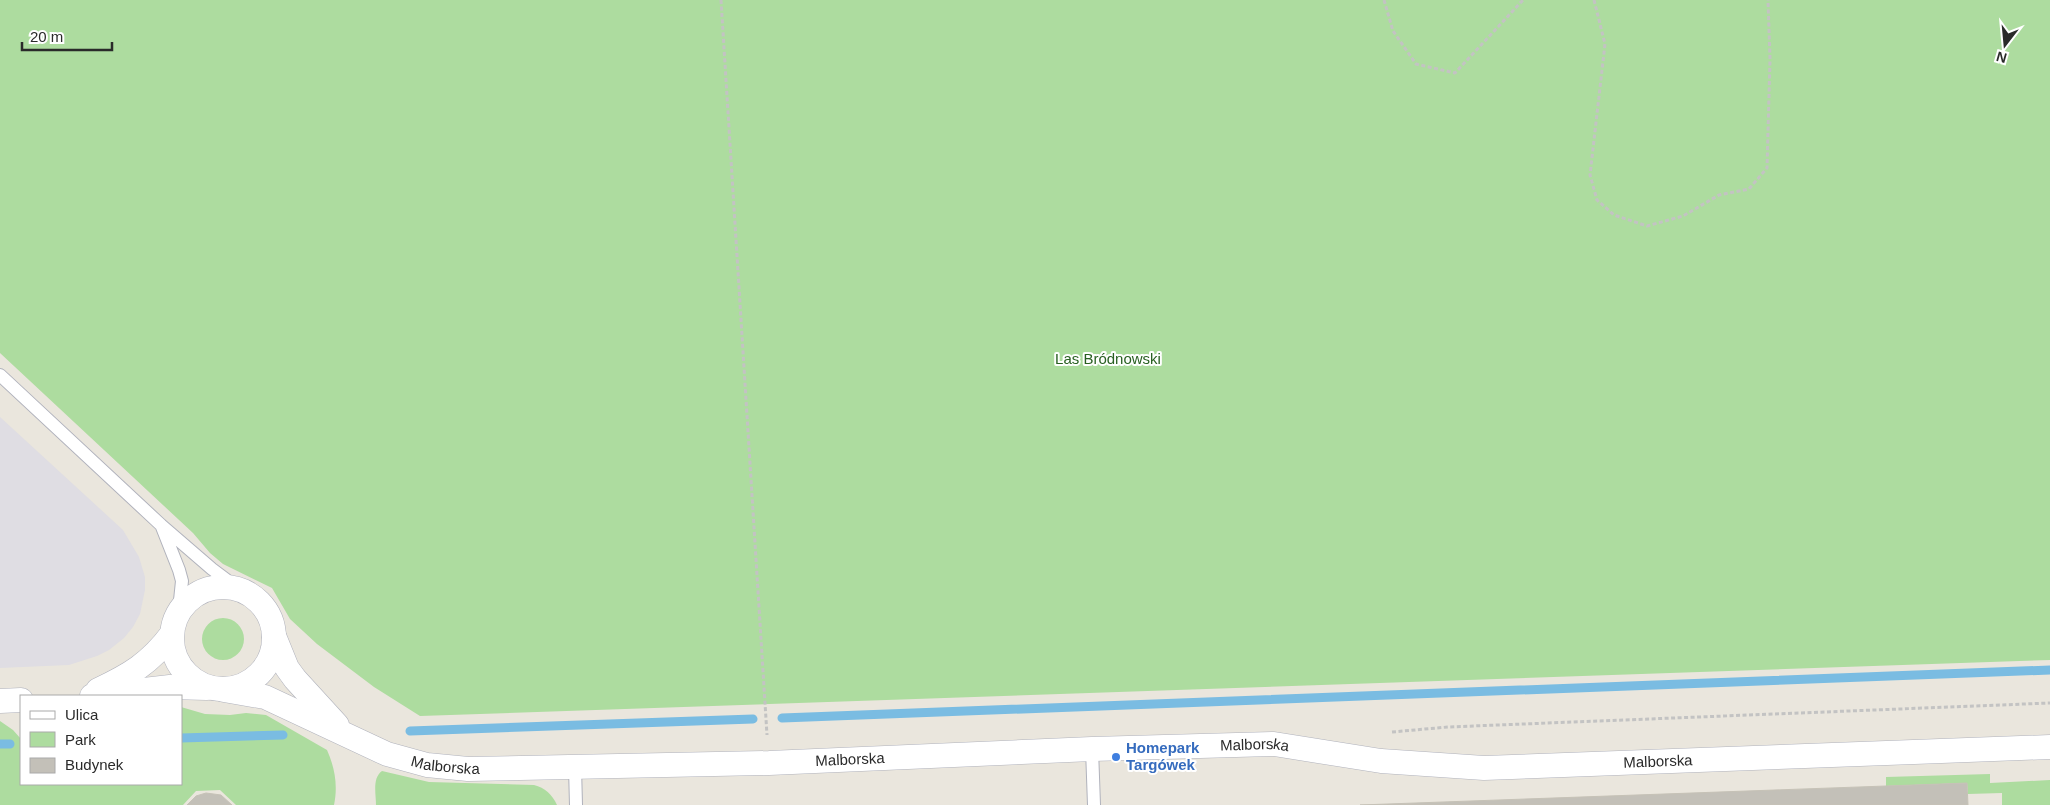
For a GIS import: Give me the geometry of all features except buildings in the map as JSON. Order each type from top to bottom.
[{"type":"street","points":[[221,587],[240,590],[255,598],[270,619],[274,636],[272,654],[264,670],[250,682],[242,686],[216,689],[190,678],[177,663],[171,635],[175,618],[179,610],[189,599],[202,591],[221,587]]},
{"type":"street","points":[[86,695],[137,670],[152,658],[171,635]]},
{"type":"street","name":"Malborska","points":[[274,636],[287,668],[295,680],[345,734]]},
{"type":"street","name":"Malborska","points":[[101,695],[170,687],[216,689],[265,697],[387,754],[427,765],[468,768],[768,763],[1092,749],[1274,744],[1381,762],[1484,768],[2050,747]]},
{"type":"street","points":[[0,701],[20,700]]},
{"type":"lane","points":[[0,374],[161,525],[212,569],[240,590]]},
{"type":"lane","points":[[161,525],[182,581],[179,610]]},
{"type":"lane","points":[[1092,749],[1094,805]]},
{"type":"lane","points":[[575,767],[576,805]]},
{"type":"path","points":[[721,0],[768,763]]},
{"type":"path","points":[[1384,0],[1393,31],[1416,64],[1454,73],[1523,0]]},
{"type":"path","points":[[1594,0],[1605,44],[1590,174],[1597,200],[1614,215],[1647,226],[1683,216],[1720,195],[1748,189],[1767,168],[1770,59],[1768,0]]},
{"type":"path","points":[[1390,732],[1448,727],[2050,703]]},
{"type":"shaded area","points":[[0,417],[123,530],[139,557],[145,577],[145,590],[140,614],[124,638],[109,650],[97,656],[69,665],[0,668]]},
{"type":"green space","name":"Las Bródnowski","points":[[0,0],[2050,0],[2050,660],[420,716],[374,687],[317,644],[290,619],[272,588],[223,564],[210,553],[193,533],[0,353]]},
{"type":"green space","points":[[227,618],[235,621],[241,627],[244,639],[241,651],[235,657],[219,660],[211,657],[205,651],[202,635],[205,627],[211,621]]},
{"type":"green space","points":[[182,707],[205,714],[230,715],[246,713],[266,715],[327,750],[335,777],[334,805],[236,805],[220,790],[196,791],[183,805],[0,805],[0,721],[13,730],[20,738],[20,785],[182,785]]},
{"type":"green space","points":[[382,771],[429,782],[534,785],[548,792],[557,805],[376,805],[376,782]]},
{"type":"green space","points":[[1990,774],[1990,783],[2050,780],[2050,805],[2002,805],[2002,793],[1968,794],[1967,783],[1886,786],[1886,777]]},
{"type":"waterway","points":[[782,718],[2050,670]]},
{"type":"waterway","points":[[410,731],[753,719]]},
{"type":"waterway","points":[[182,738],[283,735]]},
{"type":"waterway","points":[[0,744],[10,744]]},
{"type":"place","name":"Homepark Targówek","points":[[1116,757]]}]
